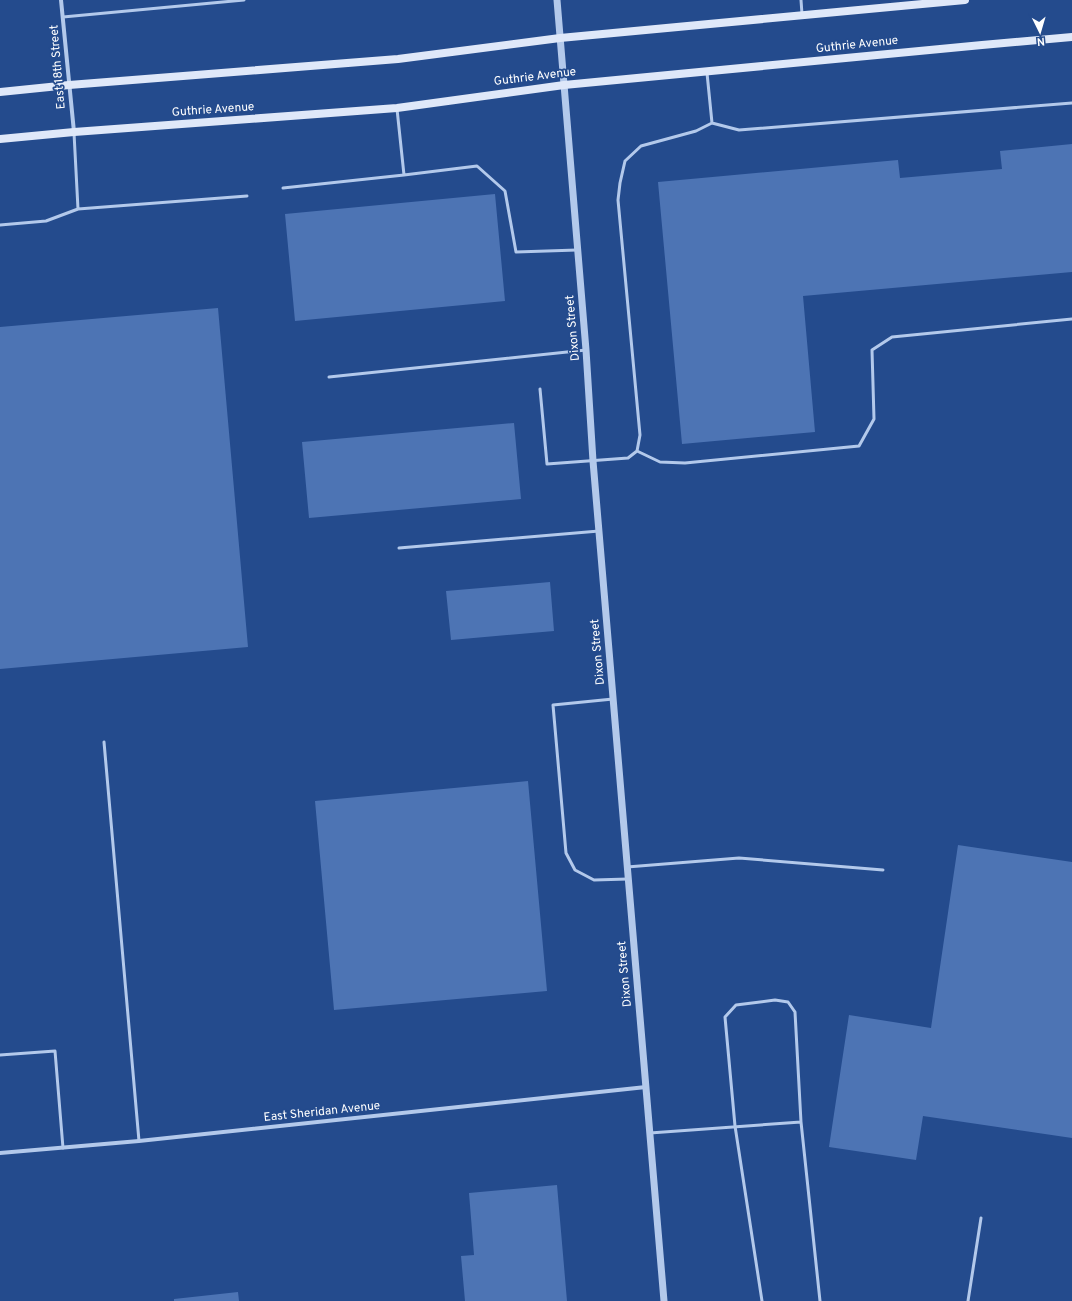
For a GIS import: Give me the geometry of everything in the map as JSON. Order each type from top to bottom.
[{"type":"main road","points":[[0,92],[69,84],[398,58],[560,38],[965,0]]},
{"type":"main road","name":"Guthrie Avenue","points":[[0,139],[74,132],[397,108],[564,85],[1072,37]]},
{"type":"street","name":"East 18th Street","points":[[61,0],[74,132]]},
{"type":"street","name":"Dixon Street","points":[[557,0],[586,350],[593,461],[664,1301]]},
{"type":"street","name":"East Sheridan Avenue","points":[[0,1153],[139,1142],[646,1087]]},
{"type":"lane","points":[[63,17],[244,0]]},
{"type":"lane","points":[[800,0],[802,16]]},
{"type":"lane","points":[[707,72],[712,123]]},
{"type":"lane","points":[[540,389],[547,464],[628,458],[637,451],[640,435],[618,200],[625,161],[641,146],[696,131],[712,123],[739,130],[1072,103]]},
{"type":"lane","points":[[397,108],[404,176]]},
{"type":"lane","points":[[74,132],[78,209]]},
{"type":"lane","points":[[284,188],[404,176],[477,166],[505,191],[516,252],[578,250]]},
{"type":"lane","points":[[0,225],[46,221],[78,209],[247,196]]},
{"type":"lane","points":[[637,451],[660,462],[685,463],[859,446],[874,419],[872,350],[892,337],[1072,319]]},
{"type":"lane","points":[[329,377],[586,350]]},
{"type":"lane","points":[[400,548],[599,531]]},
{"type":"lane","points":[[613,699],[553,705],[566,853],[575,870],[594,880],[628,879]]},
{"type":"lane","points":[[104,742],[139,1142]]},
{"type":"lane","points":[[627,867],[739,858],[883,870]]},
{"type":"lane","points":[[762,1301],[734,1126],[725,1017],[736,1005],[775,1000],[788,1002],[795,1012],[802,1122],[820,1301]]},
{"type":"lane","points":[[0,1055],[55,1051],[63,1148]]},
{"type":"lane","points":[[650,1133],[802,1122]]},
{"type":"lane","points":[[968,1301],[981,1218]]},
{"type":"building","points":[[1072,144],[1072,272],[803,296],[815,432],[682,444],[658,182],[898,160],[900,178],[1002,169],[1000,151]]},
{"type":"building","points":[[495,194],[505,301],[295,321],[285,214]]},
{"type":"building","points":[[218,308],[248,647],[0,669],[0,327]]},
{"type":"building","points":[[514,423],[521,499],[309,518],[302,442]]},
{"type":"building","points":[[550,582],[554,631],[451,640],[446,591]]},
{"type":"building","points":[[528,781],[547,991],[334,1010],[315,801]]},
{"type":"building","points":[[958,845],[1072,862],[1072,1138],[923,1116],[916,1160],[829,1147],[849,1015],[931,1028]]},
{"type":"building","points":[[557,1185],[567,1301],[465,1301],[461,1256],[474,1255],[469,1193]]},
{"type":"building","points":[[238,1292],[239,1301],[174,1301],[174,1299]]}]
